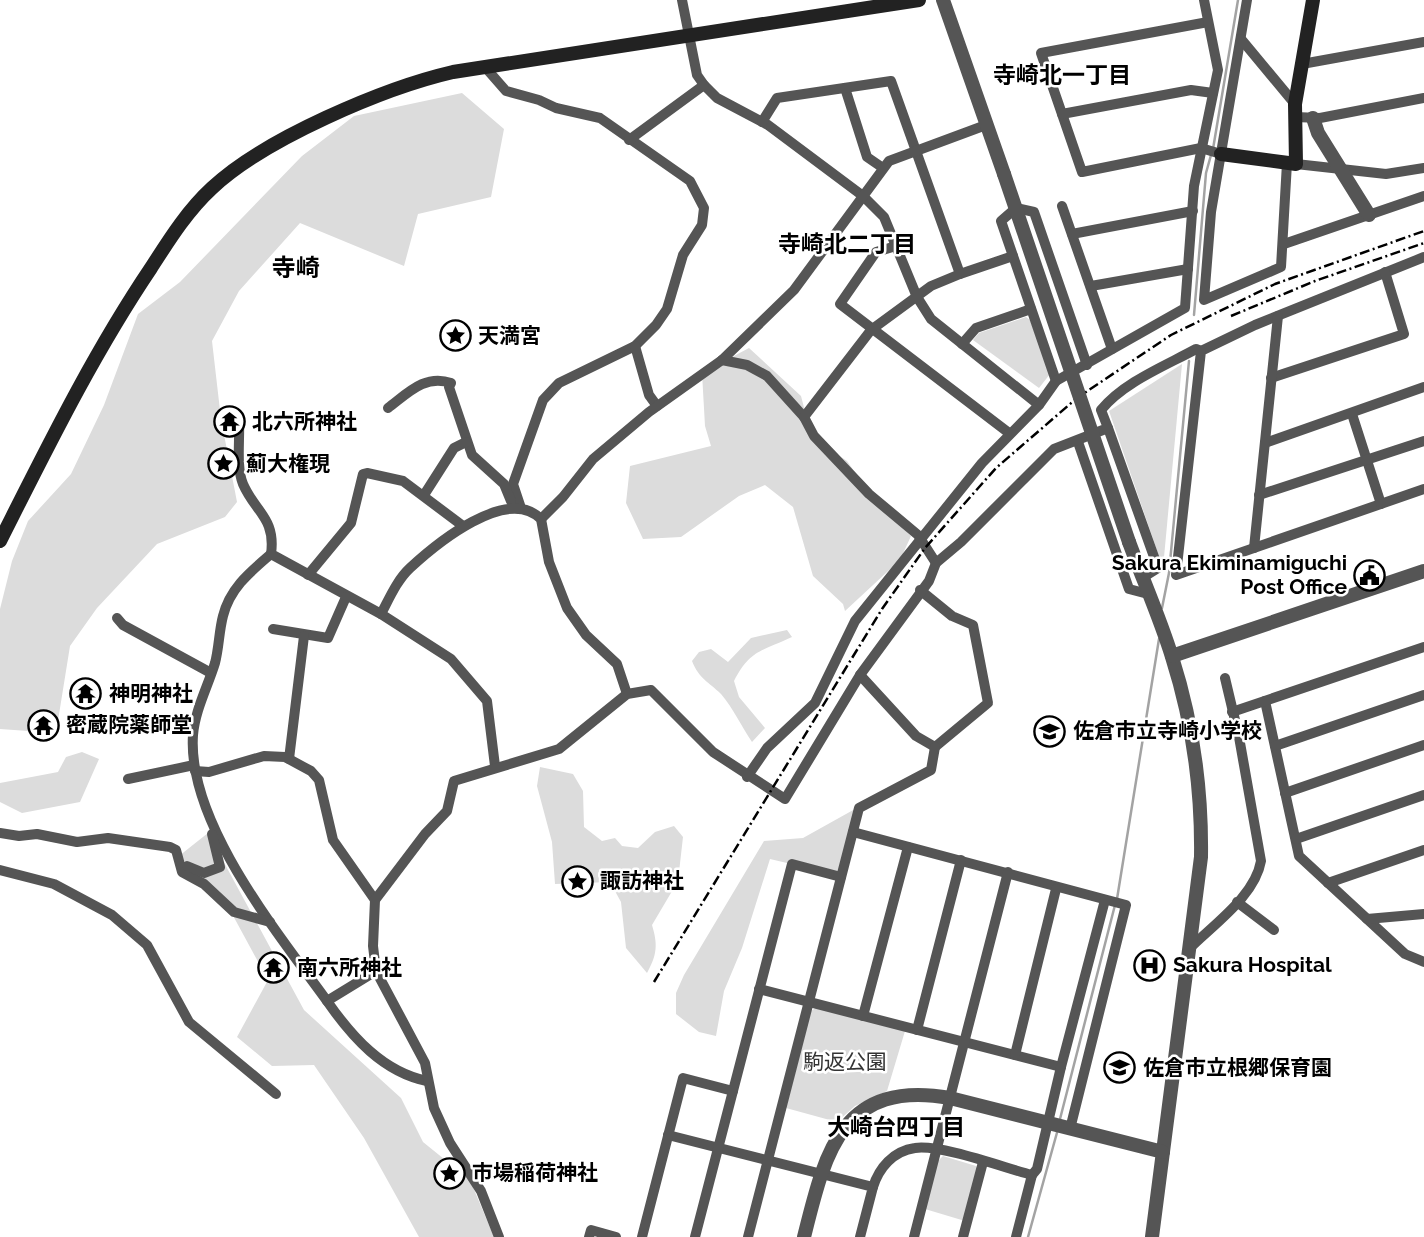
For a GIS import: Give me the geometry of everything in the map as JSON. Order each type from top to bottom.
[{"type":"main road","points":[[0,541],[51,439],[132,295],[181,222],[213,187],[275,144],[321,121],[423,79],[919,0]]},
{"type":"main road","points":[[1221,154],[1291,164],[1295,111],[1313,0]]},
{"type":"street","points":[[682,0],[697,75],[704,86],[718,98],[762,122],[863,196],[884,217],[917,297],[931,319],[1039,405]]},
{"type":"street","points":[[943,0],[1129,542],[1172,656],[1200,788],[1201,857],[1152,1237]]},
{"type":"street","points":[[747,777],[767,748],[815,703],[855,621],[1009,433],[1039,405],[1056,381],[1185,308],[1201,148],[1217,70],[1204,0]]},
{"type":"street","points":[[1247,0],[1211,212],[1204,300],[1281,267],[1291,164],[1386,174],[1424,168]]},
{"type":"street","points":[[1208,22],[1041,53],[1082,172],[1201,148],[1221,154]]},
{"type":"street","points":[[1241,39],[1295,111],[1313,118],[1424,98]]},
{"type":"street","points":[[1302,64],[1424,41]]},
{"type":"street","points":[[485,67],[506,91],[540,100],[556,108],[600,118],[690,181],[695,187],[705,215],[702,225],[683,255],[667,309],[635,346],[601,365],[569,378],[547,394],[513,484],[517,509]]},
{"type":"street","points":[[762,122],[777,98],[891,81],[960,274]]},
{"type":"street","points":[[629,140],[704,86]]},
{"type":"street","points":[[845,88],[867,157],[883,168]]},
{"type":"street","points":[[1062,114],[1191,90],[1213,93]]},
{"type":"street","points":[[1313,118],[1318,134],[1369,215]]},
{"type":"street","points":[[541,519],[563,497],[593,459],[657,406],[722,360],[794,290],[889,161],[986,125]]},
{"type":"street","points":[[1284,244],[1424,196]]},
{"type":"street","points":[[1062,206],[1112,349]]},
{"type":"street","points":[[1016,208],[1001,221],[1056,381]]},
{"type":"street","points":[[1016,208],[1034,212],[1087,365]]},
{"type":"street","points":[[1072,234],[1193,211]]},
{"type":"street","points":[[896,246],[876,252],[840,304],[1009,433]]},
{"type":"street","points":[[804,417],[871,330],[931,286],[1013,256]]},
{"type":"street","points":[[1142,578],[1158,568],[1101,410],[1107,403],[1154,371],[1196,349],[1201,351],[1278,316],[1424,257]]},
{"type":"street","points":[[1091,286],[1188,269]]},
{"type":"street","points":[[1271,378],[1404,334],[1385,272]]},
{"type":"street","points":[[962,344],[976,328],[1031,309]]},
{"type":"street","points":[[1254,548],[1278,316]]},
{"type":"street","points":[[635,346],[649,395],[657,406]]},
{"type":"street","points":[[1201,351],[1176,575],[1424,489]]},
{"type":"street","points":[[722,360],[747,365],[767,376],[804,417],[814,436],[869,494],[920,540],[936,563]]},
{"type":"street","points":[[388,408],[422,382],[440,379],[451,383],[449,387],[461,414],[466,442],[472,455],[504,484],[517,509]]},
{"type":"street","points":[[1265,443],[1424,387]]},
{"type":"street","points":[[1352,414],[1381,504]]},
{"type":"street","points":[[0,833],[19,836],[37,834],[77,842],[97,838],[120,839],[170,847],[188,868],[195,871],[215,871],[220,867],[194,768],[193,733],[211,673],[223,615],[233,591],[271,554],[270,527],[242,481],[239,422]]},
{"type":"street","points":[[499,1237],[481,1191],[450,1143],[434,1108],[425,1063],[376,971],[373,923],[375,900],[425,834],[447,811],[454,781],[495,766],[537,758],[559,749],[627,694],[651,690],[713,752],[747,777],[785,799],[860,675],[929,581],[936,563],[961,542],[1054,449],[1078,442],[1108,428]]},
{"type":"street","points":[[1259,495],[1424,441]]},
{"type":"street","points":[[424,495],[454,448],[466,442]]},
{"type":"street","points":[[1078,442],[1129,589],[1148,594]]},
{"type":"street","points":[[308,575],[351,523],[363,474],[373,472],[403,481],[463,526]]},
{"type":"street","points":[[381,614],[408,569],[463,526],[479,517],[517,509],[541,519]]},
{"type":"street","points":[[541,519],[549,562],[567,608],[586,635],[617,664],[627,694]]},
{"type":"street","points":[[271,554],[381,614],[451,659],[486,701],[495,766]]},
{"type":"street","points":[[1172,656],[1424,571]]},
{"type":"street","points":[[748,1237],[859,807],[931,770],[935,747],[988,703],[973,625],[952,616],[920,590]]},
{"type":"street","points":[[273,629],[328,638],[346,597]]},
{"type":"street","points":[[117,618],[123,625],[211,673]]},
{"type":"street","points":[[289,759],[304,636]]},
{"type":"street","points":[[1233,712],[1424,647]]},
{"type":"street","points":[[860,675],[916,736],[935,747]]},
{"type":"street","points":[[1189,948],[1237,902],[1258,877],[1261,861],[1225,678]]},
{"type":"street","points":[[1275,746],[1424,695]]},
{"type":"street","points":[[1265,701],[1299,856],[1405,954],[1424,962]]},
{"type":"street","points":[[1285,793],[1424,745]]},
{"type":"street","points":[[128,779],[194,768],[209,772],[264,756],[289,759],[311,771],[319,780],[333,839],[375,900]]},
{"type":"street","points":[[1296,839],[1424,795]]},
{"type":"street","points":[[207,811],[270,922],[327,1001],[384,1065],[405,1076],[427,1081]]},
{"type":"street","points":[[853,832],[1009,872],[1056,889],[1126,905],[1070,1129]]},
{"type":"street","points":[[863,1016],[908,847]]},
{"type":"street","points":[[1328,883],[1424,850]]},
{"type":"street","points":[[177,852],[182,872],[204,884],[234,912],[270,922]]},
{"type":"street","points":[[917,1030],[961,860]]},
{"type":"street","points":[[695,1237],[792,864],[841,877]]},
{"type":"street","points":[[0,870],[54,884],[111,915],[147,945],[189,1022],[276,1094]]},
{"type":"street","points":[[914,1237],[1009,872]]},
{"type":"street","points":[[1015,1055],[1056,889]]},
{"type":"street","points":[[1016,1237],[1032,1175],[1037,1169],[1105,900]]},
{"type":"street","points":[[1237,902],[1274,930]]},
{"type":"street","points":[[1367,919],[1424,914]]},
{"type":"street","points":[[327,1001],[376,971]]},
{"type":"street","points":[[759,989],[1061,1067]]},
{"type":"street","points":[[642,1237],[683,1078],[733,1091]]},
{"type":"street","points":[[804,1237],[820,1174],[838,1136],[867,1108],[901,1095],[923,1093],[950,1098],[1163,1152]]},
{"type":"street","points":[[668,1135],[873,1187]]},
{"type":"street","points":[[860,1237],[873,1187],[884,1165],[894,1156],[914,1148],[936,1150],[1032,1175]]},
{"type":"street","points":[[963,1237],[983,1162]]},
{"type":"street","points":[[589,1237],[591,1230],[616,1237]]},
{"type":"green space","points":[[462,93],[504,129],[491,197],[418,214],[404,266],[300,223],[239,291],[212,341],[221,419],[237,502],[225,517],[157,544],[97,608],[70,646],[56,733],[0,729],[0,609],[12,561],[28,521],[71,474],[104,405],[138,314],[180,282],[302,156],[354,116]]},
{"type":"green space","points":[[1026,317],[1030,320],[1050,374],[1039,388],[973,340],[979,333]]},
{"type":"green space","points":[[749,348],[801,396],[812,438],[847,461],[872,496],[911,536],[900,560],[845,611],[843,604],[813,576],[793,507],[765,485],[739,496],[681,537],[643,539],[626,503],[630,466],[711,446],[705,426],[702,373]]},
{"type":"green space","points":[[1182,364],[1163,568],[1109,411]]},
{"type":"green space","points":[[787,630],[792,637],[752,657],[734,681],[739,697],[765,728],[752,742],[725,699],[701,676],[692,661],[699,652],[711,649],[728,662],[751,638]]},
{"type":"green space","points":[[82,752],[99,759],[80,802],[22,813],[0,802],[0,783],[58,772],[66,757]]},
{"type":"green space","points":[[540,767],[573,774],[583,791],[584,827],[602,841],[615,838],[622,846],[638,848],[655,832],[674,826],[683,837],[678,881],[652,925],[656,950],[647,973],[626,948],[621,902],[610,882],[555,884],[552,842],[537,786]]},
{"type":"green space","points":[[855,809],[838,875],[770,859],[742,948],[724,991],[716,1036],[699,1032],[676,1014],[676,993],[684,975],[764,841],[803,838]]},
{"type":"green space","points":[[208,833],[304,1010],[401,1098],[423,1142],[470,1180],[494,1237],[419,1237],[364,1138],[314,1065],[272,1066],[237,1037],[268,980],[224,899],[179,856]]},
{"type":"green space","name":"駒返公園","points":[[817,1007],[905,1031],[887,1091],[855,1106],[837,1122],[786,1108],[811,1011]]},
{"type":"green space","points":[[943,1156],[976,1166],[979,1171],[965,1221],[925,1209],[938,1161]]},
{"type":"waterway","points":[[1213,149],[1238,0]]},
{"type":"waterway","points":[[1194,315],[1206,173],[1211,155]]},
{"type":"waterway","points":[[1162,608],[1169,573],[1189,361]]},
{"type":"waterway","points":[[1117,899],[1159,639]]},
{"type":"waterway","points":[[1060,1119],[1115,905]]},
{"type":"waterway","points":[[1028,1237],[1058,1129]]},
{"type":"railway","points":[[654,982],[882,609],[925,548],[996,468],[1077,398],[1171,335],[1275,284],[1424,231]]},
{"type":"railway","points":[[1231,316],[1315,281],[1424,243]]},
{"type":"place","name":"天満宮","points":[[455,336]]},
{"type":"place","name":"北六所神社","points":[[229,422]]},
{"type":"place","name":"薊大権現","points":[[223,464]]},
{"type":"place","name":"Sakura Ekiminamiguchi Post Office","points":[[1370,575]]},
{"type":"place","name":"神明神社","points":[[86,694]]},
{"type":"place","name":"密蔵院薬師堂","points":[[43,725]]},
{"type":"place","name":"佐倉市立寺崎小学校","points":[[1050,731]]},
{"type":"place","name":"諏訪神社","points":[[577,881]]},
{"type":"place","name":"Sakura Hospital","points":[[1150,965]]},
{"type":"place","name":"南六所神社","points":[[274,968]]},
{"type":"place","name":"佐倉市立根郷保育園","points":[[1120,1068]]},
{"type":"place","name":"市場稲荷神社","points":[[449,1173]]},
{"type":"district","name":"寺崎北一丁目","points":[[1062,75]]},
{"type":"district","name":"寺崎北二丁目","points":[[847,244]]},
{"type":"district","name":"寺崎","points":[[296,268]]},
{"type":"district","name":"大崎台四丁目","points":[[896,1127]]}]
